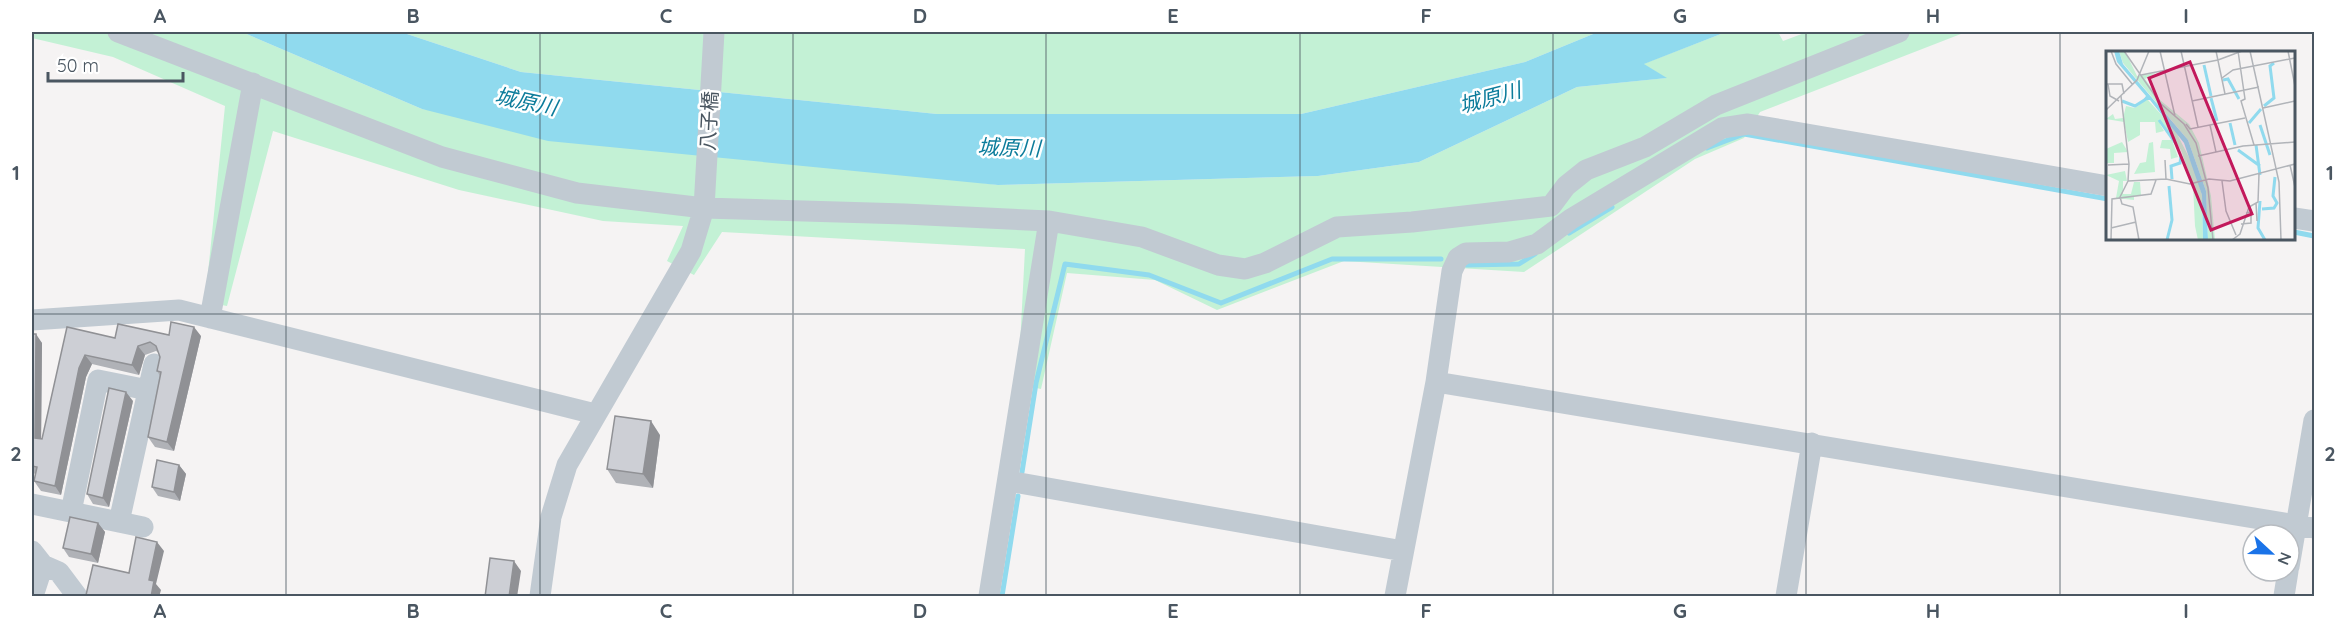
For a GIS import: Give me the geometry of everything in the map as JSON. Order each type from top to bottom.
[{"type":"street","points":[[118,32],[442,157],[577,193],[704,208],[1049,221],[1142,237],[1218,265],[1245,269],[1265,263],[1337,226],[1412,222],[1551,206],[1571,219]]},
{"type":"street","name":"八子橋","points":[[540,597],[551,517],[567,465],[692,251],[704,208],[713,32]]},
{"type":"street","points":[[1551,206],[1566,186],[1586,170],[1645,147],[1716,105],[1899,32]]},
{"type":"street","points":[[210,318],[253,83]]},
{"type":"street","points":[[1395,597],[1436,381],[1452,271],[1458,258],[1466,253],[1509,252],[1537,244],[1571,219],[1722,128],[1748,124],[2106,186]]},
{"type":"street","points":[[2295,218],[2314,221]]},
{"type":"street","points":[[990,597],[1049,221]]},
{"type":"street","points":[[32,320],[179,310],[595,414]]},
{"type":"street","points":[[119,522],[154,364]]},
{"type":"street","points":[[71,512],[98,380],[148,390]]},
{"type":"street","points":[[1436,381],[2305,526],[2314,420]]},
{"type":"street","points":[[1786,597],[1812,443]]},
{"type":"street","points":[[1008,481],[1403,551]]},
{"type":"street","points":[[32,504],[143,527]]},
{"type":"street","points":[[33,597],[37,558],[59,572],[76,597]]},
{"type":"green space","points":[[32,32],[242,32],[422,109],[998,185],[1318,176],[1419,162],[1577,87],[1666,78],[1643,64],[1726,32],[1778,32],[1783,41],[1807,32],[1966,32],[1760,112],[1744,138],[1695,159],[1524,272],[1344,261],[1217,310],[1155,280],[1067,273],[1041,389],[1018,384],[1025,249],[722,232],[694,275],[667,261],[683,226],[603,221],[459,190],[273,131],[227,306],[205,302],[225,106],[113,57],[32,38]]},
{"type":"green space","points":[[401,32],[1598,32],[1525,62],[1301,114],[937,114],[521,72]]},
{"type":"water","name":"城原川","points":[[242,32],[401,32],[521,72],[937,114],[1301,114],[1525,62],[1598,32],[1726,32],[1644,64],[1667,78],[1577,87],[1419,162],[1318,176],[998,185],[548,141],[422,109]]},
{"type":"building","points":[[171,322],[194,327],[167,442],[148,437],[161,372],[157,371],[160,357],[156,346],[150,342],[138,346],[132,365],[85,355],[79,368],[55,486],[34,481],[37,467],[32,466],[32,334],[36,334],[35,438],[42,439],[67,327],[115,338],[118,324],[169,335]]},
{"type":"building","points":[[109,388],[126,392],[103,498],[87,494]]},
{"type":"building","points":[[615,416],[651,421],[643,474],[607,469]]},
{"type":"building","points":[[157,460],[179,465],[174,492],[152,487]]},
{"type":"building","points":[[70,517],[98,523],[91,554],[63,548]]},
{"type":"building","points":[[136,537],[157,542],[149,580],[154,581],[151,597],[92,597],[86,595],[93,565],[129,573]]},
{"type":"building","points":[[490,558],[514,561],[509,597],[485,597]]},
{"type":"waterway","points":[[1707,148],[1744,134],[2106,199]]},
{"type":"waterway","points":[[1569,233],[1612,207]]},
{"type":"waterway","points":[[2295,232],[2314,236]]},
{"type":"waterway","points":[[1466,265],[1519,264],[1535,254]]},
{"type":"waterway","points":[[1022,472],[1036,383],[1065,264],[1149,275],[1221,303],[1332,259],[1441,259]]},
{"type":"waterway","points":[[1002,596],[1018,496]]}]
